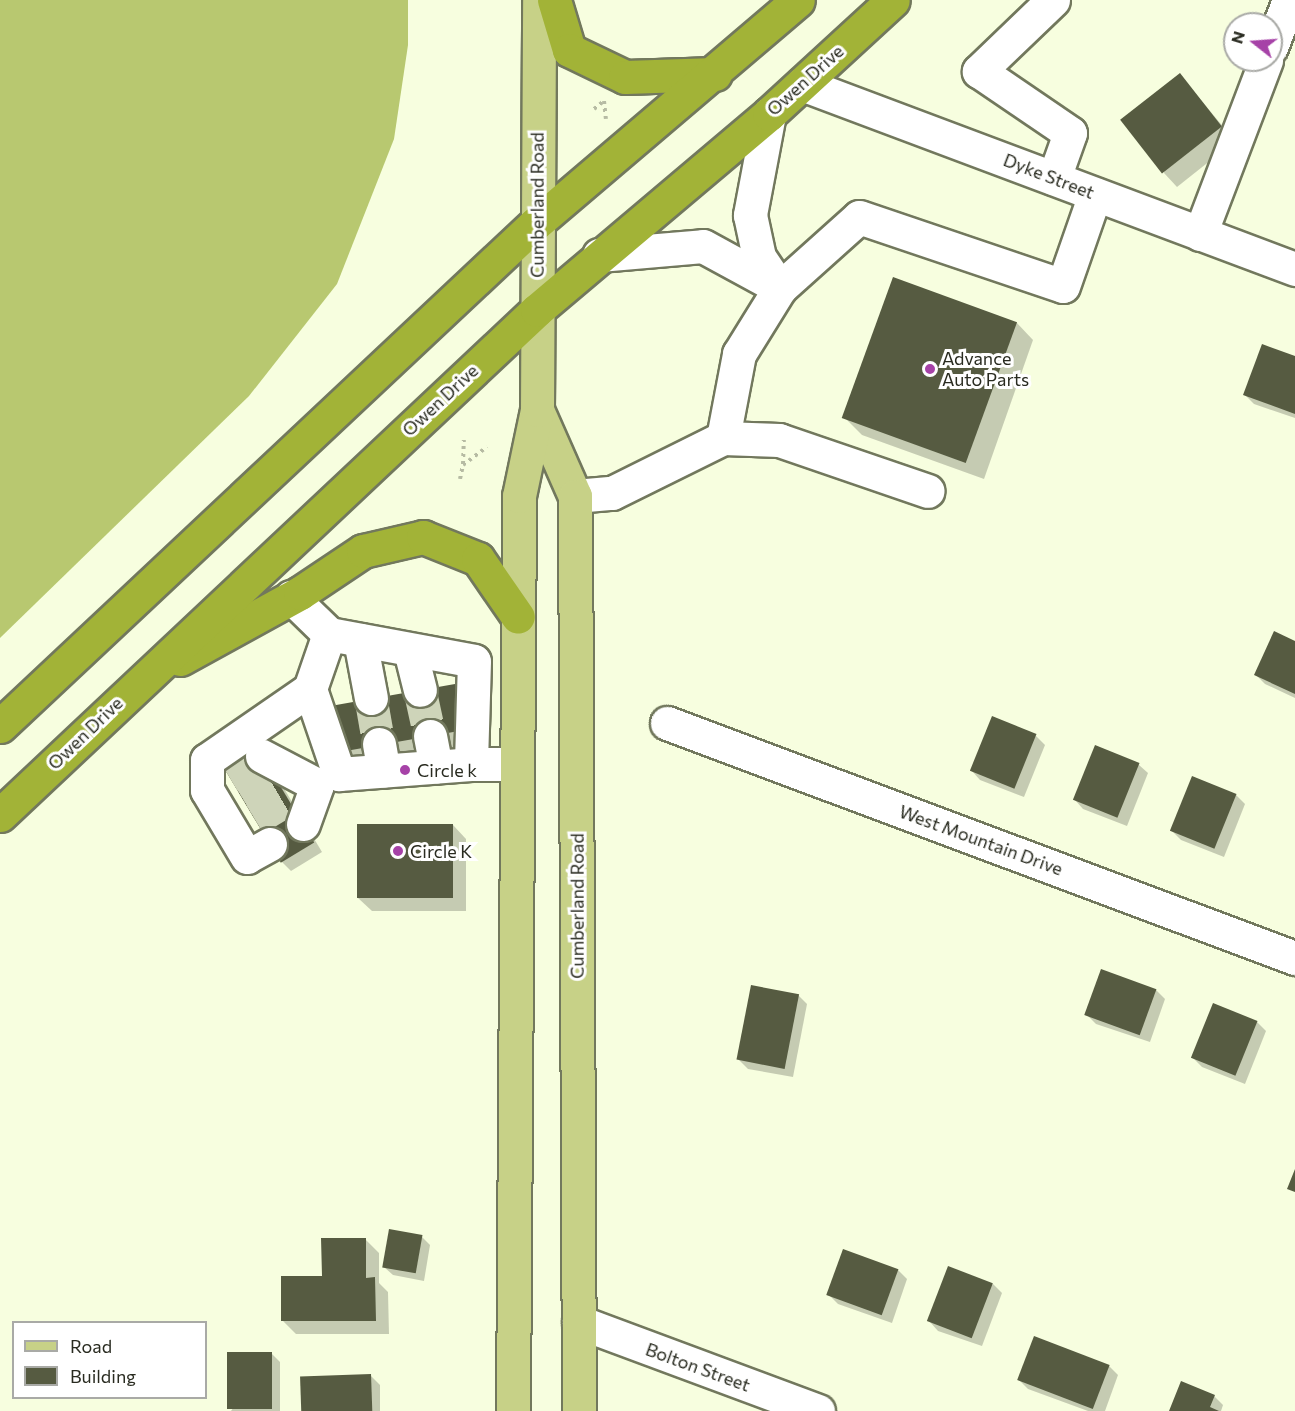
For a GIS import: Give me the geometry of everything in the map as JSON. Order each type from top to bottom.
[{"type":"highway","points":[[554,0],[569,50],[625,77],[715,74]]},
{"type":"highway","points":[[0,726],[535,224],[715,74],[798,0]]},
{"type":"highway","name":"Owen Drive","points":[[0,815],[137,683],[537,310],[599,255],[769,114],[893,0]]},
{"type":"highway","points":[[137,683],[291,597],[363,551],[423,537],[478,559],[518,617]]},
{"type":"main road","name":"Cumberland Road","points":[[513,1411],[519,496],[537,410],[535,224],[539,0]]},
{"type":"main road","name":"Cumberland Road","points":[[537,410],[575,496],[579,1411]]},
{"type":"street","points":[[1053,0],[979,71],[1070,133],[1054,178]]},
{"type":"street","points":[[1283,16],[1289,0]]},
{"type":"street","points":[[1200,234],[1261,72]]},
{"type":"street","name":"Dyke Street","points":[[802,84],[1295,269]]},
{"type":"street","points":[[769,114],[750,215],[759,257],[780,288]]},
{"type":"street","points":[[723,438],[739,354],[780,288],[859,216],[1064,286],[1095,194]]},
{"type":"street","points":[[599,255],[703,246],[780,288]]},
{"type":"street","points":[[575,496],[612,493],[723,438],[779,440],[928,491]]},
{"type":"street","points":[[291,597],[345,637],[474,661],[471,764]]},
{"type":"street","points":[[238,816],[207,760],[310,690],[345,637]]},
{"type":"street","points":[[345,637],[371,698]]},
{"type":"street","points":[[410,650],[420,690]]},
{"type":"street","points":[[310,690],[297,786],[382,757],[433,751],[471,764],[516,764]]},
{"type":"street","name":"West Mountain Drive","points":[[667,723],[1295,958]]},
{"type":"street","name":"Bolton Street","points":[[579,1322],[818,1411]]},
{"type":"path","points":[[594,109],[604,101],[606,118]]},
{"type":"path","points":[[460,479],[464,440]]},
{"type":"path","points":[[463,465],[487,447]]},
{"type":"green space","points":[[0,0],[408,0],[408,45],[394,139],[337,284],[249,396],[0,638]]},
{"type":"building","points":[[1180,73],[1222,127],[1162,173],[1120,120]]},
{"type":"building","name":"Advance Auto Parts","points":[[893,277],[1017,322],[966,463],[842,418]]},
{"type":"building","points":[[1262,344],[1295,356],[1295,414],[1243,395]]},
{"type":"building","points":[[1274,631],[1295,641],[1295,694],[1254,675]]},
{"type":"building","points":[[455,684],[463,730],[340,752],[332,706]]},
{"type":"building","points":[[992,716],[1037,734],[1014,789],[970,771]]},
{"type":"building","points":[[255,744],[314,843],[281,863],[222,764]]},
{"type":"building","points":[[1095,745],[1140,763],[1117,818],[1073,800]]},
{"type":"building","points":[[1192,776],[1237,794],[1214,849],[1170,831]]},
{"type":"building","points":[[357,824],[453,824],[453,898],[357,898]]},
{"type":"building","points":[[1101,969],[1156,989],[1140,1035],[1084,1015]]},
{"type":"building","points":[[751,985],[799,994],[785,1069],[736,1060]]},
{"type":"building","points":[[1213,1003],[1258,1021],[1235,1076],[1191,1058]]},
{"type":"building","points":[[1295,1169],[1295,1192],[1287,1189]]},
{"type":"building","points":[[389,1229],[422,1235],[416,1273],[382,1267]]},
{"type":"building","points":[[321,1238],[366,1238],[366,1278],[375,1277],[376,1321],[281,1321],[281,1276],[322,1276]]},
{"type":"building","points":[[843,1249],[898,1269],[882,1315],[826,1295]]},
{"type":"building","points":[[948,1266],[993,1283],[972,1338],[927,1321]]},
{"type":"building","points":[[1034,1336],[1110,1365],[1093,1409],[1017,1380]]},
{"type":"building","points":[[227,1352],[272,1352],[272,1409],[227,1409]]},
{"type":"building","points":[[371,1374],[372,1411],[301,1411],[300,1376]]},
{"type":"building","points":[[1181,1381],[1215,1395],[1210,1407],[1219,1411],[1169,1411]]},
{"type":"tunnel","points":[[420,690],[430,736]]},
{"type":"tunnel","points":[[371,698],[379,744]]},
{"type":"tunnel","points":[[229,776],[262,756]]},
{"type":"tunnel","points":[[242,797],[275,777]]},
{"type":"tunnel","points":[[255,819],[288,799]]},
{"type":"place","name":"Advance Auto Parts","points":[[930,369]]},
{"type":"place","name":"Circle k","points":[[405,770]]},
{"type":"place","name":"Circle K","points":[[398,851]]}]
